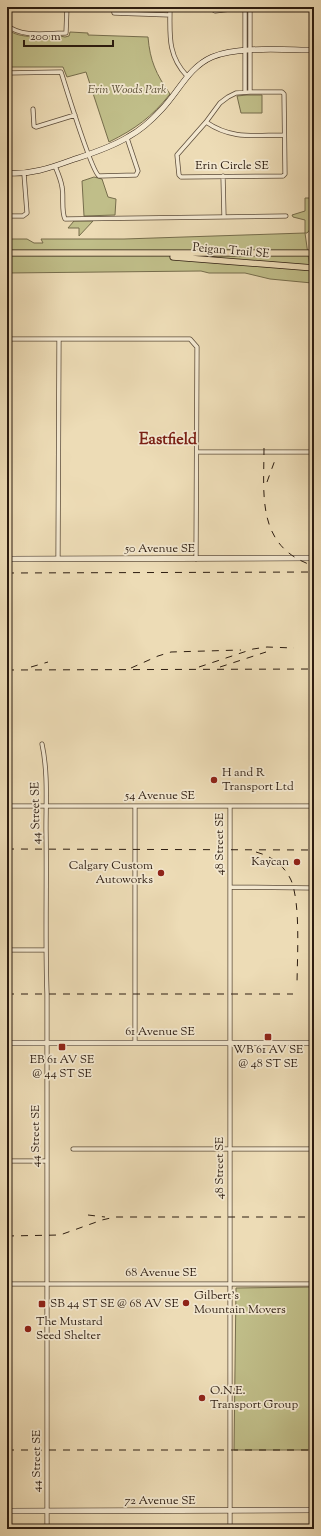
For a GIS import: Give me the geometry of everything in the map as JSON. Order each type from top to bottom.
[{"type":"main road","name":"Peigan Trail SE","points":[[7,253],[312,253]]},
{"type":"main road","name":"Peigan Trail SE","points":[[147,254],[238,263],[314,268]]},
{"type":"street","points":[[7,25],[12,29],[23,33],[66,33],[67,7]]},
{"type":"street","points":[[113,7],[114,13],[170,15]]},
{"type":"street","points":[[170,7],[170,34],[174,56],[179,67],[188,76]]},
{"type":"street","points":[[212,7],[215,11],[282,9],[284,7]]},
{"type":"street","points":[[245,9],[248,51]]},
{"type":"street","points":[[248,92],[250,9]]},
{"type":"street","points":[[7,173],[24,174],[55,166],[88,155],[127,138],[143,127],[163,107],[188,76],[201,63],[211,58],[234,51],[314,50]]},
{"type":"street","points":[[7,73],[61,72],[88,155],[96,174],[99,176],[136,175],[138,171],[127,138]]},
{"type":"street","name":"Erin Circle SE","points":[[282,92],[284,94],[285,174],[283,176],[181,177],[179,175],[177,155],[206,122],[220,103],[236,93],[282,92]]},
{"type":"street","points":[[33,109],[34,126],[36,127],[75,115]]},
{"type":"street","points":[[206,122],[216,129],[231,134],[284,136]]},
{"type":"street","points":[[55,166],[62,186],[64,202],[63,215],[65,219],[286,216]]},
{"type":"street","points":[[7,216],[23,216],[26,212],[24,174]]},
{"type":"street","points":[[223,176],[224,217]]},
{"type":"street","points":[[7,339],[190,339],[197,347],[196,559]]},
{"type":"street","points":[[58,558],[59,339]]},
{"type":"street","points":[[197,452],[314,452]]},
{"type":"street","name":"50 Avenue SE","points":[[7,559],[314,558]]},
{"type":"street","name":"44 Street SE","points":[[42,744],[46,762],[45,950],[47,1529]]},
{"type":"street","name":"54 Avenue SE","points":[[7,806],[314,806]]},
{"type":"street","points":[[135,806],[135,1042]]},
{"type":"street","name":"48 Street SE","points":[[230,806],[230,1529]]},
{"type":"street","points":[[230,887],[314,888]]},
{"type":"street","points":[[7,950],[45,950]]},
{"type":"street","name":"61 Avenue SE","points":[[7,1043],[314,1043]]},
{"type":"street","points":[[73,1149],[314,1149]]},
{"type":"street","points":[[7,1161],[46,1161]]},
{"type":"street","name":"68 Avenue SE","points":[[7,1284],[314,1284]]},
{"type":"street","name":"72 Avenue SE","points":[[7,1511],[314,1510]]},
{"type":"green space","name":"Erin Woods Park","points":[[7,29],[19,35],[32,37],[65,37],[69,36],[70,32],[88,33],[88,35],[148,37],[154,67],[170,94],[150,116],[109,142],[86,72],[67,77],[63,67],[7,67]]},
{"type":"green space","points":[[262,95],[262,113],[241,113],[237,96]]},
{"type":"green space","points":[[94,177],[102,179],[108,197],[116,199],[115,215],[84,216],[82,181]]},
{"type":"green space","points":[[305,198],[314,198],[314,225],[307,233],[305,233],[305,220],[293,217],[292,215],[305,211]]},
{"type":"green space","points":[[74,221],[93,221],[79,236],[79,228],[68,228]]},
{"type":"green space","points":[[305,233],[312,283],[270,279],[245,273],[209,273],[201,271],[7,273],[7,239],[27,239],[34,243],[43,243],[41,239],[124,239]]},
{"type":"green space","points":[[314,1287],[314,1450],[234,1450],[236,1288]]},
{"type":"railway","points":[[264,448],[265,501],[267,518],[273,533],[282,546],[295,557],[314,566]]},
{"type":"railway","points":[[267,482],[275,460]]},
{"type":"railway","points":[[7,573],[314,572]]},
{"type":"railway","points":[[199,667],[253,649],[267,647],[294,648]]},
{"type":"railway","points":[[131,668],[171,652],[241,650]]},
{"type":"railway","points":[[220,667],[266,652]]},
{"type":"railway","points":[[31,667],[48,662]]},
{"type":"railway","points":[[7,670],[314,669]]},
{"type":"railway","points":[[7,849],[314,850]]},
{"type":"railway","points":[[256,852],[267,856],[276,862],[285,870],[291,880],[294,890],[297,917],[297,987]]},
{"type":"railway","points":[[7,994],[293,994]]},
{"type":"railway","points":[[88,1215],[105,1217]]},
{"type":"railway","points":[[7,1236],[60,1235],[115,1217],[312,1217]]},
{"type":"railway","points":[[7,1450],[314,1450]]},
{"type":"place","name":"H and R Transport Ltd","points":[[214,780]]},
{"type":"place","name":"Kaycan","points":[[297,862]]},
{"type":"place","name":"Calgary Custom Autoworks","points":[[161,873]]},
{"type":"place","name":"WB 61 AV SE @ 48 ST SE","points":[[268,1037]]},
{"type":"place","name":"EB 61 AV SE @ 44 ST SE","points":[[62,1047]]},
{"type":"place","name":"Gilbert's Mountain Movers","points":[[186,1303]]},
{"type":"place","name":"SB 44 ST SE @ 68 AV SE","points":[[42,1304]]},
{"type":"place","name":"The Mustard Seed Shelter","points":[[28,1329]]},
{"type":"place","name":"O.N.E. Transport Group","points":[[202,1398]]},
{"type":"district","name":"Eastfield","points":[[168,440]]}]
